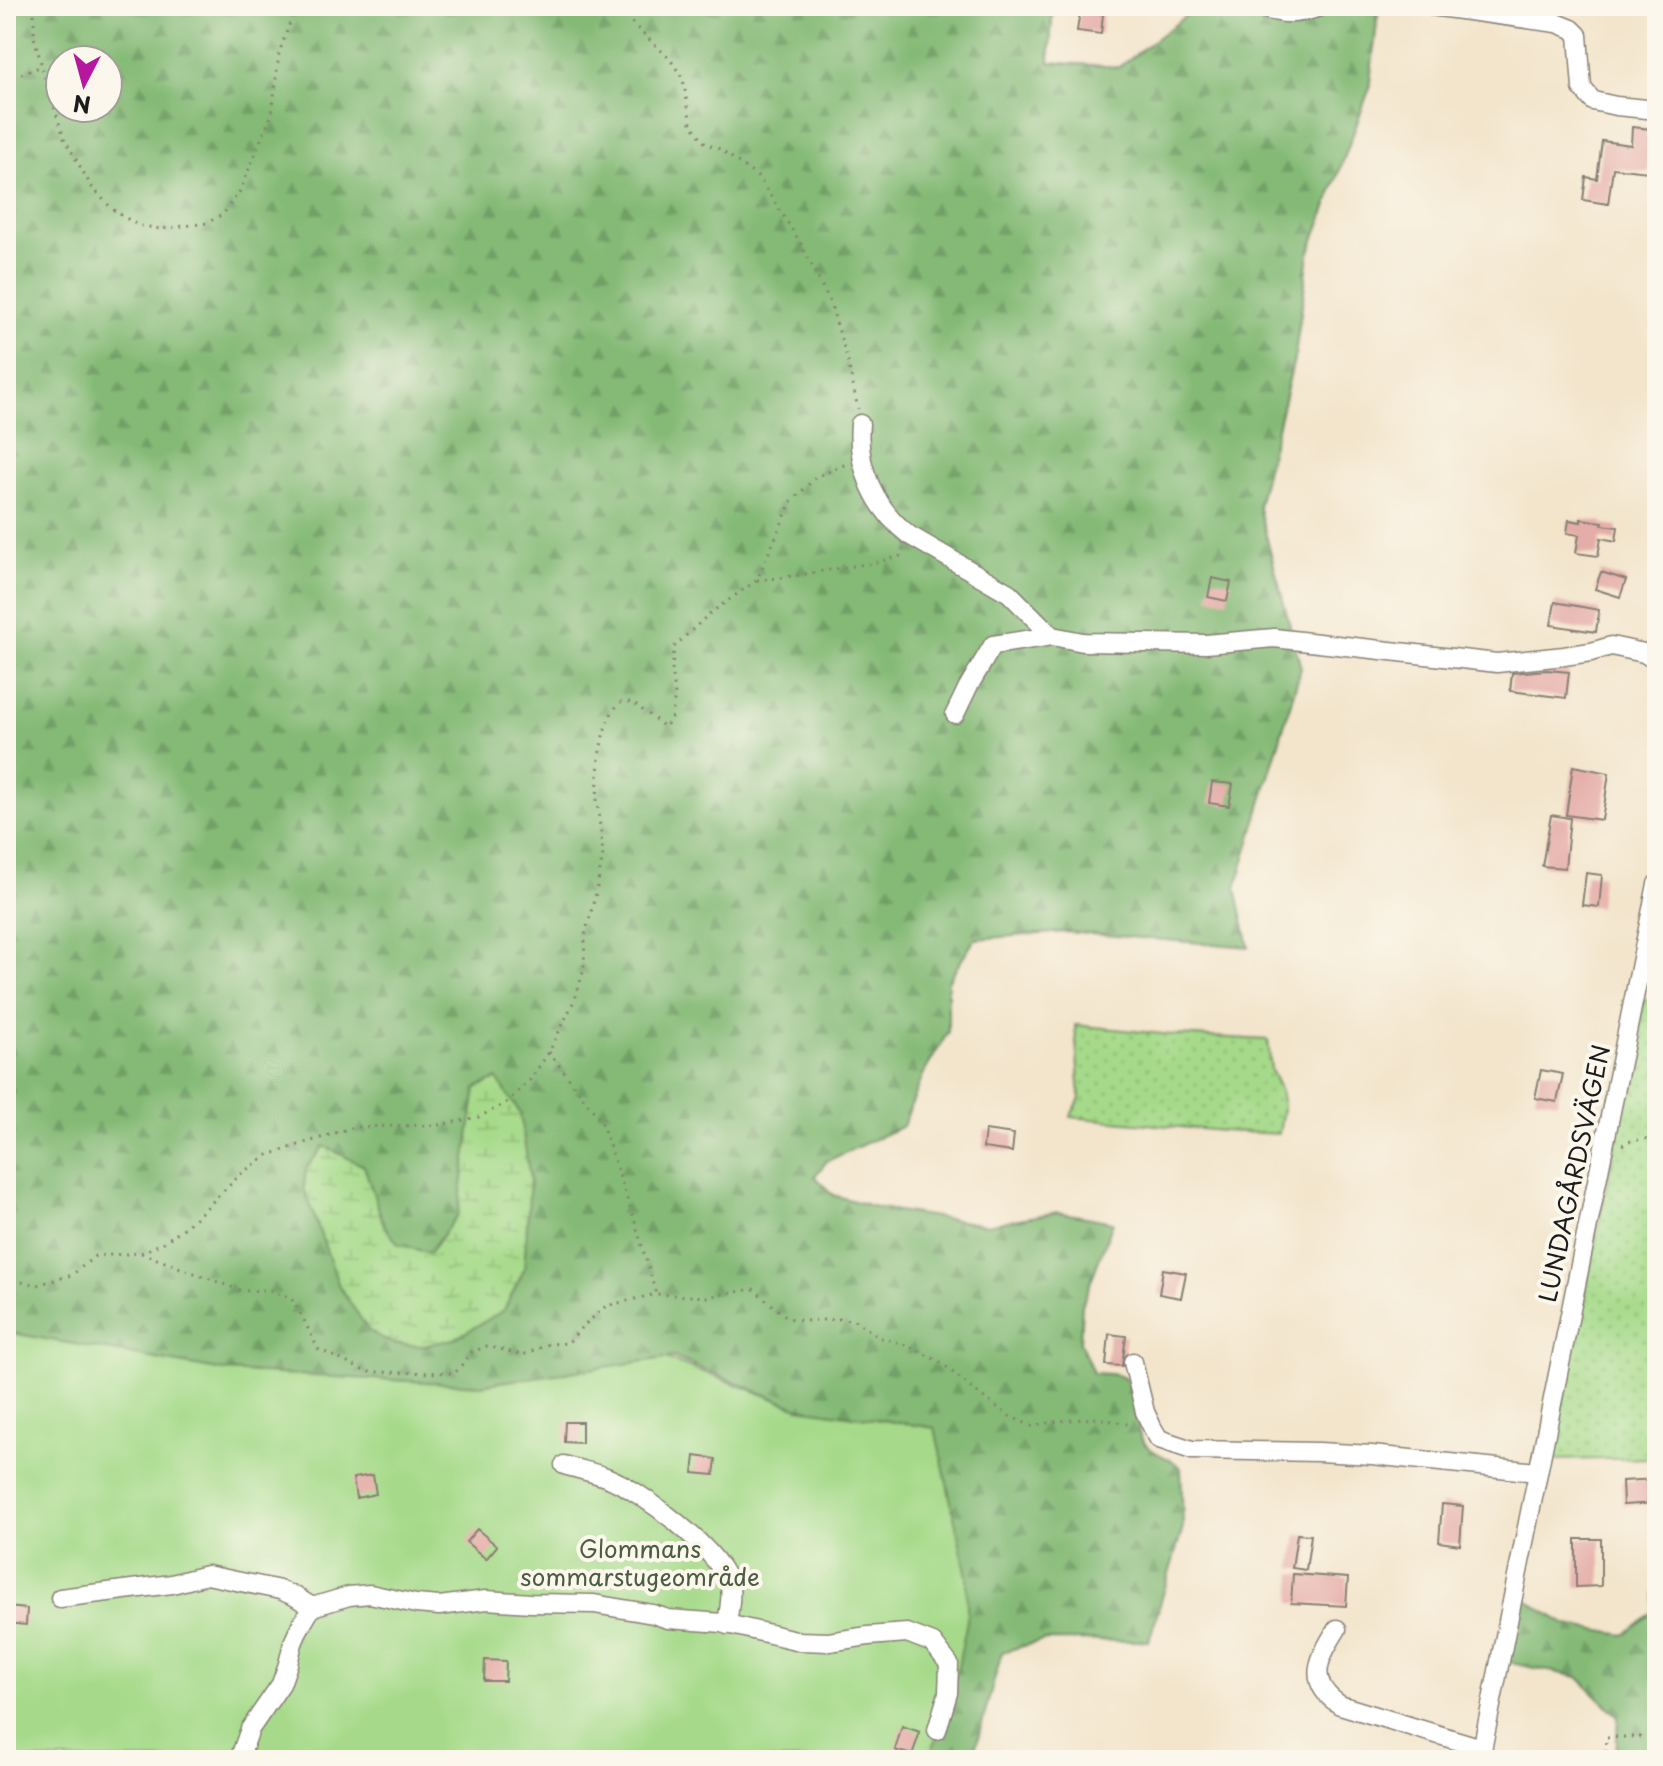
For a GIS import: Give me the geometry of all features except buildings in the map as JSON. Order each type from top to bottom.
[{"type":"street","points":[[1253,6],[1299,14],[1322,6]]},
{"type":"street","points":[[1431,6],[1557,23],[1572,29],[1578,35],[1582,88],[1593,101],[1657,110]]},
{"type":"street","points":[[860,424],[858,439],[861,459],[883,511],[909,535],[1009,593],[1052,636]]},
{"type":"street","points":[[955,714],[993,645],[1052,636],[1083,642],[1206,644],[1274,638],[1497,663],[1591,652],[1611,646],[1644,653],[1657,661]]},
{"type":"street","name":"LUNDAGÅRDSVÄGEN","points":[[1481,1754],[1657,884]]},
{"type":"street","points":[[1133,1362],[1145,1412],[1159,1439],[1192,1450],[1332,1452],[1537,1472]]},
{"type":"street","points":[[564,1465],[608,1478],[655,1505],[699,1542],[718,1564],[730,1587],[727,1625]]},
{"type":"street","points":[[60,1598],[172,1584],[207,1575],[280,1590],[312,1607]]},
{"type":"street","points":[[239,1760],[250,1729],[281,1684],[293,1643],[312,1607],[349,1596],[370,1594],[439,1606],[486,1600],[594,1604],[668,1619],[727,1625],[800,1641],[829,1642],[907,1633],[933,1643],[949,1664],[948,1693],[937,1730]]},
{"type":"street","points":[[1337,1629],[1319,1660],[1320,1686],[1327,1696],[1340,1705],[1481,1754]]},
{"type":"path","points":[[34,6],[34,37],[64,138],[91,186],[112,209],[137,225],[160,229],[207,223],[223,214],[240,191],[272,113],[279,53],[296,6]]},
{"type":"path","points":[[614,6],[670,59],[683,79],[691,124],[706,144],[720,149],[759,178],[800,242],[830,302],[847,358],[860,424]]},
{"type":"path","points":[[6,80],[42,66]]},
{"type":"path","points":[[757,580],[791,502],[816,477],[861,459]]},
{"type":"path","points":[[6,1279],[37,1285],[72,1275],[95,1256],[141,1253],[184,1228],[243,1172],[268,1155],[354,1127],[439,1125],[479,1117],[506,1103],[530,1080],[549,1052],[575,999],[584,969],[585,935],[603,854],[597,799],[599,756],[612,712],[620,702],[632,702],[665,727],[671,719],[675,695],[672,668],[674,647],[709,614],[757,580],[900,556],[909,535]]},
{"type":"path","points":[[549,1052],[601,1121],[656,1294]]},
{"type":"path","points":[[1601,1153],[1631,1141],[1657,1137]]},
{"type":"path","points":[[141,1253],[242,1291],[270,1290],[291,1298],[318,1349],[367,1372],[455,1373],[472,1352],[487,1346],[523,1355],[549,1344],[568,1343],[606,1306],[656,1294],[706,1297],[753,1289],[788,1318],[805,1321],[854,1320],[881,1338],[909,1346],[942,1363],[1009,1416],[1032,1426],[1097,1418],[1153,1429]]},
{"type":"path","points":[[1605,1760],[1606,1737],[1657,1737]]},
{"type":"green space","points":[[6,6],[1053,6],[1049,62],[1119,67],[1187,15],[1189,6],[1379,6],[1369,90],[1309,254],[1295,355],[1258,505],[1301,668],[1236,888],[1249,947],[1066,932],[975,939],[948,981],[948,1032],[924,1073],[903,1126],[827,1161],[815,1176],[833,1195],[879,1208],[986,1225],[1058,1212],[1113,1222],[1082,1305],[1080,1342],[1093,1373],[1117,1375],[1128,1383],[1139,1432],[1145,1443],[1181,1468],[1183,1527],[1149,1641],[1045,1640],[1002,1652],[972,1760],[929,1760],[957,1671],[935,1428],[799,1408],[673,1357],[481,1385],[223,1371],[6,1332]]},
{"type":"green space","points":[[1644,1000],[1657,1000],[1657,1458],[1551,1460]]},
{"type":"green space","points":[[1075,1025],[1268,1040],[1271,1070],[1280,1089],[1283,1107],[1279,1134],[1070,1117],[1080,1099]]},
{"type":"green space","points":[[497,1079],[520,1113],[530,1179],[524,1270],[504,1310],[454,1339],[422,1346],[391,1343],[369,1331],[339,1286],[304,1188],[306,1168],[324,1146],[364,1166],[384,1225],[398,1244],[429,1253],[458,1214],[476,1088]]},
{"type":"green space","name":"Glommans sommarstugeområde","points":[[6,1332],[223,1371],[481,1385],[666,1358],[799,1408],[935,1428],[967,1576],[967,1620],[957,1671],[929,1760],[6,1760]]},
{"type":"green space","points":[[1657,1571],[1657,1760],[1616,1760],[1618,1716],[1578,1677],[1506,1662],[1521,1597],[1567,1625],[1624,1635],[1653,1612]]}]
